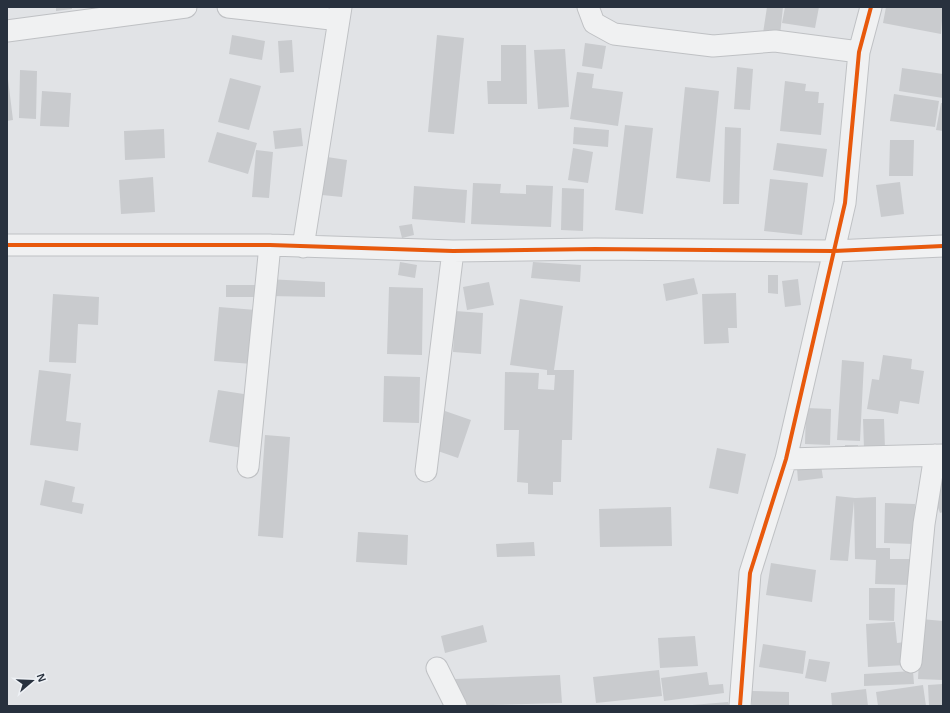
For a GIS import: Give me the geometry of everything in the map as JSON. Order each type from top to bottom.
[{"type":"street","points":[[7,31],[186,7]]},
{"type":"street","points":[[228,7],[340,14],[303,247]]},
{"type":"street","points":[[588,7],[594,23],[614,34],[713,46],[775,41],[859,52]]},
{"type":"street","points":[[740,706],[750,573],[786,459],[845,203],[859,52],[871,7]]},
{"type":"street","points":[[7,245],[270,245],[453,251],[602,249],[834,251],[943,246]]},
{"type":"street","points":[[248,467],[270,245]]},
{"type":"street","points":[[426,471],[453,251]]},
{"type":"street","points":[[786,459],[939,455],[924,524],[910,662]]},
{"type":"street","points":[[438,668],[456,706]]},
{"type":"building","points":[[56,7],[72,7],[72,9],[56,11]]},
{"type":"building","points":[[767,7],[783,7],[780,35],[763,33]]},
{"type":"building","points":[[785,7],[819,7],[815,28],[782,23]]},
{"type":"building","points":[[886,7],[943,7],[941,34],[883,23]]},
{"type":"building","points":[[232,35],[265,41],[262,60],[229,54]]},
{"type":"building","points":[[437,35],[464,38],[454,134],[428,132]]},
{"type":"building","points":[[292,40],[294,72],[280,73],[278,41]]},
{"type":"building","points":[[585,43],[606,46],[602,69],[582,66]]},
{"type":"building","points":[[501,45],[526,45],[527,104],[488,104],[487,81],[501,81]]},
{"type":"building","points":[[565,49],[569,107],[538,109],[534,50]]},
{"type":"building","points":[[737,67],[753,69],[750,110],[734,109]]},
{"type":"building","points":[[902,68],[943,74],[943,98],[899,91]]},
{"type":"building","points":[[20,70],[37,71],[36,119],[19,118]]},
{"type":"building","points":[[7,71],[13,120],[7,121]]},
{"type":"building","points":[[577,72],[594,74],[592,88],[623,92],[618,126],[570,119]]},
{"type":"building","points":[[230,78],[261,86],[249,130],[218,122]]},
{"type":"building","points":[[785,81],[806,84],[805,91],[819,92],[818,103],[824,103],[821,135],[780,131]]},
{"type":"building","points":[[685,87],[719,91],[710,182],[676,178]]},
{"type":"building","points":[[42,91],[71,93],[69,127],[40,126]]},
{"type":"building","points":[[894,94],[939,101],[935,127],[890,121]]},
{"type":"building","points":[[941,103],[943,103],[943,131],[936,130]]},
{"type":"building","points":[[625,125],[653,128],[643,214],[615,210]]},
{"type":"building","points":[[574,127],[609,130],[608,147],[573,144]]},
{"type":"building","points":[[725,127],[741,128],[739,204],[723,204]]},
{"type":"building","points":[[301,128],[303,146],[275,149],[273,131]]},
{"type":"building","points":[[164,129],[165,158],[125,160],[124,131]]},
{"type":"building","points":[[217,132],[257,143],[248,174],[208,162]]},
{"type":"building","points":[[890,140],[914,140],[913,176],[889,176]]},
{"type":"building","points":[[777,143],[827,149],[823,177],[773,170]]},
{"type":"building","points":[[573,148],[593,152],[588,183],[568,180]]},
{"type":"building","points":[[256,150],[273,152],[269,198],[252,197]]},
{"type":"building","points":[[327,157],[347,160],[342,197],[322,195]]},
{"type":"building","points":[[153,177],[155,212],[121,214],[119,180]]},
{"type":"building","points":[[770,179],[808,183],[802,235],[764,231]]},
{"type":"building","points":[[900,182],[904,214],[881,217],[876,185]]},
{"type":"building","points":[[473,183],[501,184],[500,193],[526,194],[526,185],[553,186],[551,227],[471,224]]},
{"type":"building","points":[[414,186],[467,190],[465,223],[412,219]]},
{"type":"building","points":[[562,188],[584,189],[583,231],[561,230]]},
{"type":"building","points":[[412,224],[414,235],[402,238],[399,226]]},
{"type":"building","points":[[400,262],[417,265],[415,278],[398,275]]},
{"type":"building","points":[[533,262],[581,265],[580,282],[531,278]]},
{"type":"building","points":[[768,275],[778,275],[778,294],[768,293]]},
{"type":"building","points":[[694,278],[698,294],[666,301],[663,284]]},
{"type":"building","points":[[267,279],[325,282],[325,297],[267,296]]},
{"type":"building","points":[[798,279],[801,305],[785,307],[782,281]]},
{"type":"building","points":[[489,282],[494,305],[467,310],[463,287]]},
{"type":"building","points":[[226,285],[260,285],[260,297],[226,297]]},
{"type":"building","points":[[389,287],[423,288],[422,355],[387,354]]},
{"type":"building","points":[[736,293],[737,328],[728,328],[729,343],[704,344],[702,294]]},
{"type":"building","points":[[53,294],[99,297],[98,325],[78,324],[76,363],[49,362]]},
{"type":"building","points":[[520,299],[563,306],[554,370],[574,370],[572,440],[562,440],[561,482],[553,482],[553,495],[528,494],[528,483],[517,482],[519,430],[504,430],[505,372],[539,373],[538,389],[554,390],[555,375],[547,375],[547,370],[510,365]]},
{"type":"building","points":[[219,307],[257,310],[252,364],[214,361]]},
{"type":"building","points":[[455,311],[483,313],[481,354],[453,352]]},
{"type":"building","points":[[883,355],[912,359],[911,369],[924,371],[919,404],[900,401],[898,414],[867,409],[872,379],[879,380]]},
{"type":"building","points":[[842,360],[864,362],[860,441],[837,440]]},
{"type":"building","points":[[39,370],[71,374],[66,421],[81,423],[78,451],[30,445]]},
{"type":"building","points":[[384,376],[420,377],[419,423],[383,422]]},
{"type":"building","points":[[218,390],[250,395],[242,448],[209,442]]},
{"type":"building","points":[[806,408],[831,409],[830,445],[805,444]]},
{"type":"building","points":[[445,411],[471,420],[458,458],[432,449]]},
{"type":"building","points":[[863,419],[884,419],[885,449],[864,449]]},
{"type":"building","points":[[265,435],[290,437],[283,538],[258,536]]},
{"type":"building","points":[[845,445],[858,445],[858,457],[845,457]]},
{"type":"building","points":[[717,448],[746,454],[738,494],[709,488]]},
{"type":"building","points":[[821,465],[823,478],[798,481],[797,468]]},
{"type":"building","points":[[943,470],[943,512],[940,513],[926,476]]},
{"type":"building","points":[[45,480],[75,487],[72,502],[84,504],[82,514],[40,505]]},
{"type":"building","points":[[836,496],[855,498],[876,497],[876,548],[890,548],[890,559],[910,559],[910,585],[875,584],[876,560],[855,559],[854,501],[848,561],[830,560]]},
{"type":"building","points":[[885,503],[915,504],[914,544],[884,543]]},
{"type":"building","points":[[671,507],[672,546],[600,547],[599,509]]},
{"type":"building","points":[[358,532],[408,535],[407,565],[356,562]]},
{"type":"building","points":[[534,542],[535,556],[497,557],[496,544]]},
{"type":"building","points":[[771,563],[816,570],[812,602],[766,595]]},
{"type":"building","points":[[869,588],[895,588],[894,621],[869,620]]},
{"type":"building","points":[[921,619],[943,621],[943,680],[918,679]]},
{"type":"building","points":[[895,622],[897,643],[905,642],[906,665],[868,667],[866,624]]},
{"type":"building","points":[[483,625],[487,642],[445,653],[441,636]]},
{"type":"building","points":[[695,636],[698,666],[660,668],[658,638]]},
{"type":"building","points":[[763,644],[806,651],[803,674],[759,667]]},
{"type":"building","points":[[809,659],[830,662],[826,682],[805,678]]},
{"type":"building","points":[[659,670],[662,696],[596,703],[593,677]]},
{"type":"building","points":[[913,671],[914,684],[864,686],[864,674]]},
{"type":"building","points":[[707,672],[709,685],[723,684],[724,693],[664,701],[661,678]]},
{"type":"building","points":[[560,675],[562,703],[457,706],[455,679]]},
{"type":"building","points":[[943,684],[943,706],[929,706],[928,685]]},
{"type":"building","points":[[923,685],[926,706],[878,706],[876,692]]},
{"type":"building","points":[[866,689],[868,706],[832,706],[831,693]]},
{"type":"building","points":[[752,691],[789,692],[789,706],[752,706]]},
{"type":"building","points":[[728,702],[729,706],[692,706],[692,705]]},
{"type":"cycle path","points":[[740,706],[750,573],[786,459],[845,203],[859,52],[871,7]]},
{"type":"cycle path","points":[[7,245],[270,245],[453,251],[595,249],[834,251],[943,246]]}]
